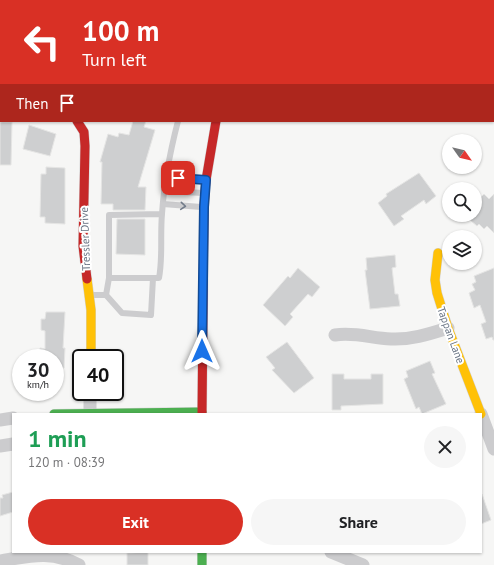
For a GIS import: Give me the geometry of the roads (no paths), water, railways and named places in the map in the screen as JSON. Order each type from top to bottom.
[{"type":"street","name":"Tressler Drive","points":[[78,122],[84,132],[85,146],[83,246],[90,296],[91,349]]},
{"type":"street","points":[[90,401],[90,413],[202,413],[204,207],[206,180],[216,122]]},
{"type":"street","name":"Tappan Lane","points":[[438,253],[435,280],[437,293],[448,328],[481,413]]},
{"type":"street","points":[[335,335],[357,333],[391,339],[418,337],[448,328]]},
{"type":"street","name":"Tappan Lane","points":[[482,417],[494,449]]},
{"type":"street","points":[[0,420],[12,418]]},
{"type":"street","points":[[0,446],[12,444]]},
{"type":"street","points":[[202,553],[202,565]]},
{"type":"street","points":[[333,553],[363,565]]},
{"type":"street","points":[[0,561],[38,554],[65,558],[79,565]]},
{"type":"lane","points":[[109,278],[159,278],[162,258],[162,214],[165,176],[178,122]]},
{"type":"lane","points":[[165,176],[206,180]]},
{"type":"lane","points":[[164,191],[205,193]]},
{"type":"lane","points":[[163,204],[204,207]]},
{"type":"lane","points":[[106,295],[109,278],[109,215],[162,214]]},
{"type":"lane","points":[[106,295],[122,313],[151,316],[153,278]]},
{"type":"lane","points":[[90,296],[106,295]]}]
